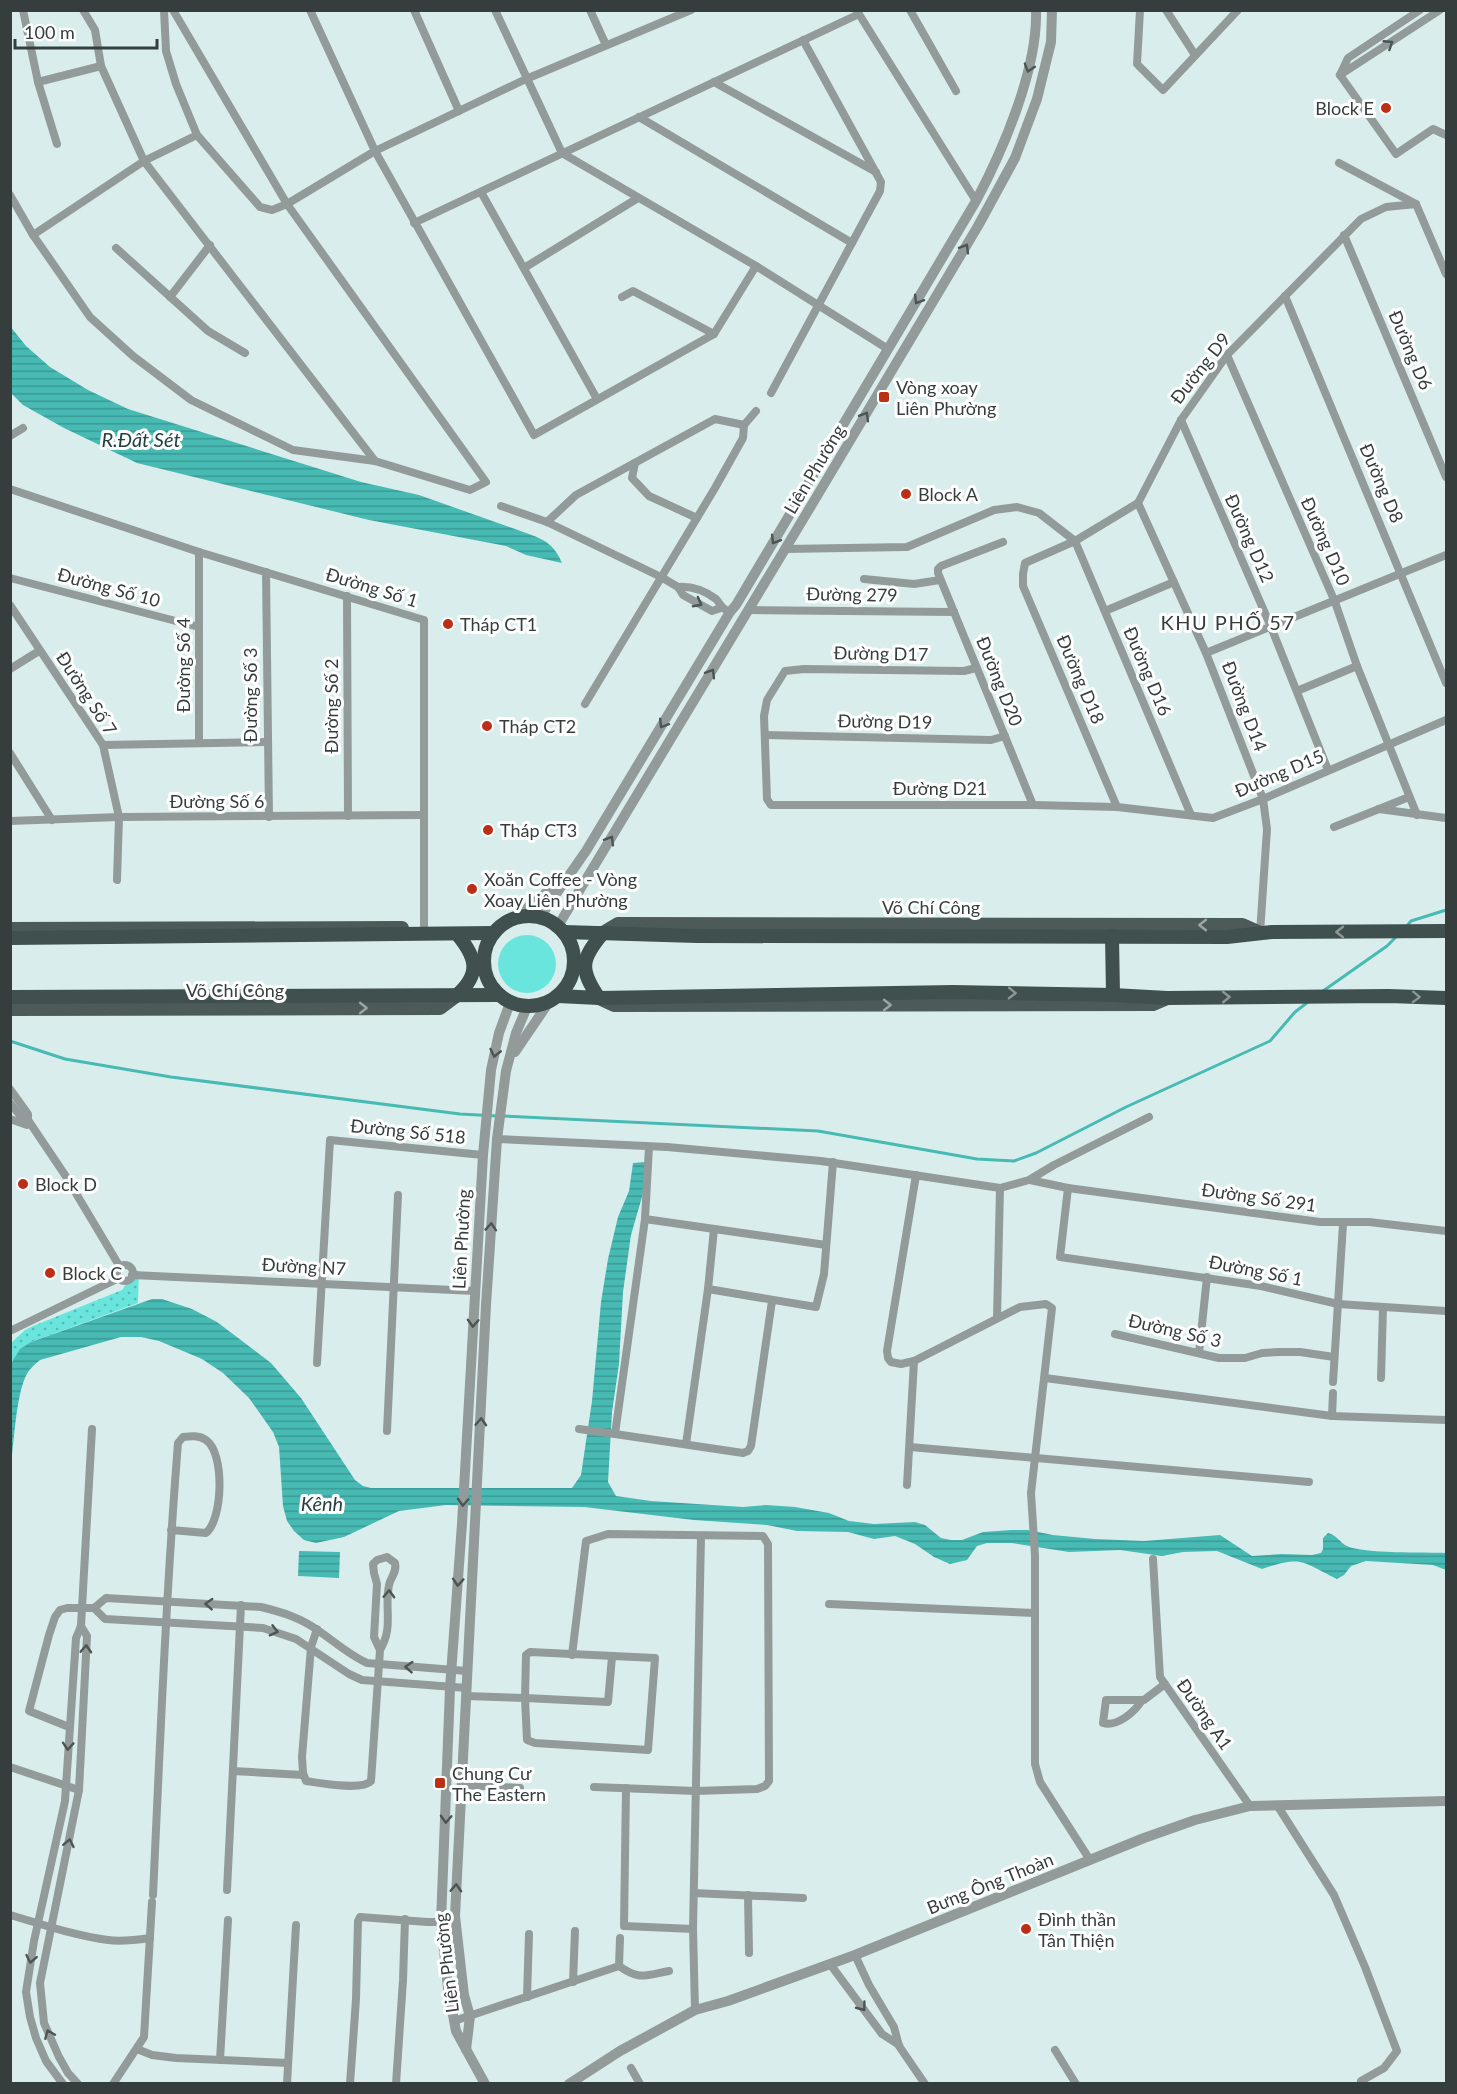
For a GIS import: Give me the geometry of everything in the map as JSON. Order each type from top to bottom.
[{"type":"highway","points":[[560,998],[573,972],[574,958],[565,930],[540,917],[526,915],[513,918],[487,933],[478,948],[478,982],[497,998],[527,1007],[560,998],[953,992],[1167,998],[1292,996],[1446,998]]},
{"type":"highway","name":"Võ Chí Công","points":[[565,930],[697,936],[1227,937],[1260,933],[1446,931]]},
{"type":"highway","points":[[10,938],[261,932],[487,933]]},
{"type":"highway","points":[[599,998],[587,981],[585,966],[589,949],[603,933]]},
{"type":"highway","points":[[456,996],[467,986],[474,966],[469,948],[458,934]]},
{"type":"highway","points":[[1112,936],[1113,995]]},
{"type":"highway","name":"Võ Chí Công","points":[[10,997],[456,996],[497,998]]},
{"type":"main road","name":"Võ Chí Công","points":[[603,933],[618,924],[1242,925],[1260,933]]},
{"type":"main road","points":[[10,929],[261,932]]},
{"type":"main road","name":"Võ Chí Công","points":[[10,1009],[440,1008],[456,996]]},
{"type":"main road","points":[[599,998],[614,1005],[1154,1004],[1167,998]]},
{"type":"street","points":[[23,10],[38,82],[57,144]]},
{"type":"street","points":[[83,10],[94,30],[101,66],[144,161],[375,461]]},
{"type":"street","points":[[164,10],[166,51],[176,84],[197,135],[260,207],[272,210],[287,204],[375,151],[526,79],[674,14],[691,10]]},
{"type":"street","points":[[10,195],[33,235],[90,317],[133,356],[192,400],[293,450],[375,461],[470,490],[486,482],[287,204],[173,10]]},
{"type":"street","points":[[310,10],[375,151],[534,435],[714,334],[756,267]]},
{"type":"street","points":[[414,10],[459,111]]},
{"type":"street","points":[[495,10],[562,153],[756,267],[888,350]]},
{"type":"street","points":[[590,10],[606,45]]},
{"type":"street","points":[[910,10],[956,91]]},
{"type":"street","name":"Liên Phường","points":[[540,917],[586,851],[726,610],[736,605],[976,201],[1004,144],[1023,86],[1032,56],[1037,24],[1036,10]]},
{"type":"street","name":"Liên Phường","points":[[565,930],[743,620],[978,226],[1015,158],[1037,99],[1051,42],[1052,10]]},
{"type":"street","points":[[1140,10],[1137,64],[1162,90],[1238,10]]},
{"type":"street","points":[[1166,10],[1195,55]]},
{"type":"street","points":[[1340,75],[1348,58],[1420,10]]},
{"type":"street","points":[[1340,75],[1440,10]]},
{"type":"street","points":[[414,223],[858,12],[976,201]]},
{"type":"street","points":[[771,393],[880,190],[881,182],[803,40]]},
{"type":"street","points":[[38,82],[101,66]]},
{"type":"street","points":[[1340,75],[1396,154],[1433,129],[1446,136]]},
{"type":"street","points":[[714,82],[876,173]]},
{"type":"street","points":[[639,117],[852,243]]},
{"type":"street","points":[[33,235],[144,161],[197,135]]},
{"type":"street","points":[[1339,163],[1416,204],[1446,274]]},
{"type":"street","points":[[481,192],[597,399]]},
{"type":"street","points":[[524,268],[638,198]]},
{"type":"street","name":"Đường D9","points":[[1138,503],[1181,420],[1227,355],[1361,219],[1386,207],[1416,204]]},
{"type":"street","name":"Đường D6","points":[[1344,235],[1446,477]]},
{"type":"street","points":[[170,297],[210,245]]},
{"type":"street","points":[[116,249],[208,331],[245,353]]},
{"type":"street","points":[[622,297],[633,291],[714,334]]},
{"type":"street","name":"Đường D8","points":[[1285,296],[1403,574],[1446,683]]},
{"type":"street","name":"Đường D10","points":[[1227,355],[1335,602],[1357,666],[1417,815]]},
{"type":"street","points":[[585,704],[743,438],[744,425],[756,411]]},
{"type":"street","points":[[547,522],[576,495],[715,419],[744,425]]},
{"type":"street","name":"Đường D12","points":[[1181,420],[1271,627],[1328,770]]},
{"type":"street","points":[[10,436],[23,428]]},
{"type":"street","points":[[635,463],[632,478],[649,496],[697,518]]},
{"type":"street","name":"Đường Số 1","points":[[10,489],[199,552],[424,620],[424,934]]},
{"type":"street","points":[[785,549],[907,548],[994,510],[1017,507],[1039,513],[1075,540],[1138,503]]},
{"type":"street","name":"Đường D14","points":[[1138,503],[1206,653],[1263,799],[1268,829],[1260,933]]},
{"type":"street","points":[[501,506],[547,522],[661,577],[678,587],[683,595],[712,611],[726,610],[743,620]]},
{"type":"street","name":"Đường D18","points":[[1075,540],[1025,563],[1023,586],[1117,807]]},
{"type":"street","name":"Đường D16","points":[[1075,540],[1191,814]]},
{"type":"street","name":"Đường D20","points":[[1003,542],[938,569],[940,580],[1033,805]]},
{"type":"street","name":"Đường Số 4","points":[[199,552],[200,742]]},
{"type":"street","points":[[1206,653],[1446,555]]},
{"type":"street","name":"Đường Số 3","points":[[266,572],[269,817]]},
{"type":"street","name":"Đường Số 10","points":[[10,578],[199,627]]},
{"type":"street","points":[[864,579],[914,584],[940,580]]},
{"type":"street","points":[[1105,611],[1174,582]]},
{"type":"street","name":"Đường Số 2","points":[[347,597],[348,816]]},
{"type":"street","name":"Đường Số 7","points":[[10,605],[103,745],[119,817],[117,880]]},
{"type":"street","name":"Đường 279","points":[[749,610],[954,612]]},
{"type":"street","points":[[10,669],[39,651]]},
{"type":"street","points":[[1297,691],[1357,666]]},
{"type":"street","name":"Đường D17","points":[[765,735],[764,716],[767,700],[785,671],[804,669],[964,671],[976,668]]},
{"type":"street","name":"Đường D15","points":[[1117,807],[1213,818],[1263,799],[1446,720]]},
{"type":"street","name":"Đường D21","points":[[765,735],[767,799],[771,805],[1117,807]]},
{"type":"street","name":"Đường D19","points":[[765,735],[991,740],[1005,736]]},
{"type":"street","points":[[103,745],[267,742]]},
{"type":"street","points":[[10,753],[52,820]]},
{"type":"street","points":[[1334,827],[1409,797]]},
{"type":"street","points":[[1379,809],[1446,818]]},
{"type":"street","name":"Đường Số 6","points":[[10,821],[119,817],[424,815]]},
{"type":"street","points":[[513,918],[554,886],[576,857],[586,851]]},
{"type":"street","name":"Liên Phường","points":[[466,2050],[456,2031],[447,1988],[441,1922],[450,1688],[465,1480],[484,1139],[490,1070],[499,1033],[497,998]]},
{"type":"street","points":[[506,1071],[518,1047],[560,998]]},
{"type":"street","name":"Liên Phường","points":[[466,2050],[470,2016],[464,1995],[455,1916],[486,1305],[500,1105],[516,1033],[527,1007]]},
{"type":"street","points":[[10,1089],[28,1114],[30,1123],[65,1175],[120,1267]]},
{"type":"street","points":[[10,1103],[22,1118],[30,1123]]},
{"type":"street","points":[[497,1139],[650,1147],[833,1162],[1000,1188],[1029,1180],[1149,1117]]},
{"type":"street","points":[[10,1119],[30,1123]]},
{"type":"street","name":"Đường Số 518","points":[[320,1283],[330,1140],[483,1155]]},
{"type":"street","points":[[613,1434],[645,1219],[650,1147]]},
{"type":"street","points":[[708,1289],[816,1307],[824,1274],[833,1162]]},
{"type":"street","points":[[916,1175],[887,1351],[888,1358],[896,1364],[914,1360],[1020,1307],[1036,1303],[1046,1304],[1052,1308],[1031,1493],[1035,1556],[1035,1764],[1040,1782],[1090,1860]]},
{"type":"street","name":"Đường Số 291","points":[[1029,1180],[1068,1188],[1320,1222],[1343,1224],[1369,1222],[1446,1232]]},
{"type":"street","points":[[997,1318],[1000,1188]]},
{"type":"street","name":"Đường Số 1","points":[[1068,1188],[1060,1257],[1261,1286],[1338,1304],[1446,1311]]},
{"type":"street","points":[[387,1431],[398,1195]]},
{"type":"street","points":[[645,1219],[826,1245]]},
{"type":"street","points":[[1333,1382],[1343,1224]]},
{"type":"street","points":[[686,1444],[714,1229]]},
{"type":"street","points":[[10,1331],[119,1278],[126,1281],[132,1275],[132,1270],[128,1266],[120,1267]]},
{"type":"street","points":[[119,1278],[117,1271],[120,1267]]},
{"type":"street","name":"Đường N7","points":[[132,1275],[475,1291]]},
{"type":"street","points":[[1199,1353],[1207,1277]]},
{"type":"street","points":[[317,1364],[320,1283]]},
{"type":"street","points":[[579,1429],[743,1453],[748,1451],[751,1446],[772,1301]]},
{"type":"street","points":[[1380,1378],[1383,1307]]},
{"type":"street","name":"Đường Số 3","points":[[1115,1334],[1233,1359],[1279,1352],[1300,1352],[1334,1357]]},
{"type":"street","points":[[907,1485],[914,1360]]},
{"type":"street","points":[[1045,1378],[1332,1416],[1446,1420]]},
{"type":"street","points":[[1332,1416],[1333,1394]]},
{"type":"street","points":[[63,2084],[46,2061],[36,2038],[26,1992],[38,1923],[65,1801],[76,1638],[81,1626],[92,1429]]},
{"type":"street","points":[[113,2084],[144,2037],[145,2029],[171,1530],[177,1443],[183,1437],[204,1438],[212,1445],[219,1471],[217,1515],[206,1533],[171,1530]]},
{"type":"street","points":[[910,1447],[1309,1482]]},
{"type":"street","points":[[572,1655],[586,1541],[608,1534],[763,1536],[768,1544],[769,1781],[765,1786],[757,1789],[696,1791],[594,1787]]},
{"type":"street","points":[[695,2010],[693,1929],[701,1536]]},
{"type":"street","points":[[317,1629],[310,1647],[302,1757],[303,1775],[306,1781],[327,1785],[370,1784],[378,1665],[380,1650],[387,1638],[389,1584],[395,1575],[396,1568],[395,1563],[387,1557],[376,1560],[373,1564],[377,1584],[374,1637],[380,1650]]},
{"type":"street","name":"Đường A1","points":[[1153,1560],[1160,1677],[1250,1806]]},
{"type":"street","points":[[69,1727],[29,1711],[55,1617],[60,1610],[67,1608],[94,1608],[106,1598],[241,1605],[284,1612],[317,1629],[355,1658],[367,1663],[467,1671]]},
{"type":"street","points":[[829,1604],[1035,1613]]},
{"type":"street","points":[[227,1890],[241,1605]]},
{"type":"street","points":[[94,1608],[105,1619],[240,1626],[279,1632],[310,1647],[349,1674],[362,1680],[525,1698],[608,1702],[612,1657]]},
{"type":"street","points":[[78,2084],[68,2073],[59,2057],[44,2023],[40,1983],[79,1790],[87,1636],[81,1626]]},
{"type":"street","points":[[528,1653],[572,1655],[655,1658],[648,1750],[528,1742],[525,1698],[528,1653]]},
{"type":"street","points":[[1142,1700],[1106,1700],[1103,1724],[1110,1725],[1132,1713],[1142,1700],[1165,1684]]},
{"type":"street","points":[[10,1767],[79,1790]]},
{"type":"street","points":[[233,1771],[303,1775]]},
{"type":"street","points":[[463,1785],[520,1788]]},
{"type":"street","points":[[626,1788],[624,1926],[693,1929]]},
{"type":"street","name":"Bưng Ông Thoàn","points":[[569,2084],[620,2051],[695,2010],[728,2001],[855,1955],[1195,1820],[1250,1806],[1446,1801]]},
{"type":"street","points":[[1277,1805],[1334,1895],[1365,1967],[1397,2052],[1384,2068],[1360,2081]]},
{"type":"street","points":[[694,1893],[803,1898]]},
{"type":"street","points":[[748,1894],[749,1953]]},
{"type":"street","points":[[10,1915],[107,1940],[127,1941],[150,1938]]},
{"type":"street","points":[[350,2084],[360,1917],[441,1922]]},
{"type":"street","points":[[396,2084],[405,1919]]},
{"type":"street","points":[[220,2060],[228,1920]]},
{"type":"street","points":[[287,2084],[296,1925]]},
{"type":"street","points":[[573,1982],[575,1931]]},
{"type":"street","points":[[527,1997],[529,1934]]},
{"type":"street","points":[[619,1966],[620,1938]]},
{"type":"street","points":[[855,1955],[869,1985],[894,2027],[899,2046],[925,2084]]},
{"type":"street","points":[[830,1964],[882,2034],[899,2046]]},
{"type":"street","points":[[454,2021],[619,1966]]},
{"type":"street","points":[[619,1966],[632,1975],[638,1976],[669,1971]]},
{"type":"street","points":[[136,2049],[152,2055],[288,2063]]},
{"type":"street","points":[[466,2050],[486,2084]]},
{"type":"street","points":[[1055,2050],[1076,2084]]},
{"type":"street","points":[[631,2068],[640,2084]]},
{"type":"shaded area","points":[[527,935],[543,940],[551,948],[556,964],[551,980],[543,988],[527,993],[511,988],[503,980],[498,964],[503,948],[511,940]]},
{"type":"shaded area","points":[[134,1270],[139,1271],[138,1303],[31,1342],[11,1365],[11,1343],[25,1330],[122,1290],[132,1277]]},
{"type":"water","name":"R.Đất Sét","points":[[10,326],[26,346],[50,367],[88,390],[128,409],[361,482],[419,495],[529,534],[549,544],[562,563],[526,555],[506,546],[369,520],[137,463],[64,428],[23,405],[11,393]]},
{"type":"water","name":"Kênh","points":[[645,1162],[644,1190],[631,1235],[623,1292],[619,1364],[612,1412],[608,1482],[616,1496],[651,1501],[743,1507],[766,1505],[795,1507],[829,1513],[849,1521],[874,1524],[915,1522],[925,1525],[941,1538],[951,1540],[962,1540],[983,1532],[1011,1530],[1028,1530],[1095,1539],[1144,1541],[1220,1535],[1252,1556],[1321,1553],[1323,1538],[1328,1533],[1355,1549],[1446,1553],[1446,1570],[1433,1565],[1366,1561],[1351,1566],[1344,1575],[1337,1579],[1302,1562],[1286,1562],[1262,1569],[1217,1551],[1183,1552],[1162,1556],[1120,1550],[1069,1552],[1012,1543],[987,1543],[977,1546],[967,1560],[950,1564],[934,1557],[915,1544],[895,1536],[874,1539],[848,1532],[797,1531],[767,1525],[694,1520],[584,1507],[446,1505],[399,1511],[344,1537],[316,1543],[304,1540],[287,1521],[283,1506],[279,1447],[273,1432],[249,1398],[223,1373],[202,1359],[159,1341],[141,1337],[121,1337],[40,1360],[33,1366],[26,1375],[19,1397],[11,1465],[11,1364],[20,1349],[31,1342],[152,1299],[162,1299],[192,1309],[217,1322],[271,1363],[301,1398],[355,1480],[363,1486],[371,1488],[572,1488],[581,1475],[608,1259],[618,1217],[629,1191],[633,1163]]},
{"type":"water","points":[[299,1551],[340,1552],[339,1578],[298,1576]]},
{"type":"waterway","points":[[1406,927],[1411,921],[1446,910]]},
{"type":"waterway","points":[[1323,991],[1387,946],[1397,936]]},
{"type":"waterway","points":[[503,1116],[818,1131],[977,1159],[1014,1161],[1036,1153],[1126,1107],[1270,1041],[1295,1012],[1308,1002]]},
{"type":"waterway","points":[[10,1041],[65,1059],[171,1077],[460,1114],[497,1116]]},
{"type":"place","name":"Block E","points":[[1386,108]]},
{"type":"place","name":"Vòng xoay Liên Phường","points":[[884,397]]},
{"type":"place","name":"Block A","points":[[906,494]]},
{"type":"place","name":"Tháp CT1","points":[[448,624]]},
{"type":"place","name":"Tháp CT2","points":[[487,726]]},
{"type":"place","name":"Tháp CT3","points":[[488,830]]},
{"type":"place","name":"Xoăn Coffee - Vòng Xoay Liên Phường","points":[[472,889]]},
{"type":"place","name":"Block D","points":[[23,1184]]},
{"type":"place","name":"Block C","points":[[50,1273]]},
{"type":"place","name":"Chung Cư The Eastern","points":[[440,1783]]},
{"type":"place","name":"Đình thần Tân Thiện","points":[[1026,1929]]},
{"type":"district","name":"KHU PHỐ 57","points":[[1228,622]]}]
